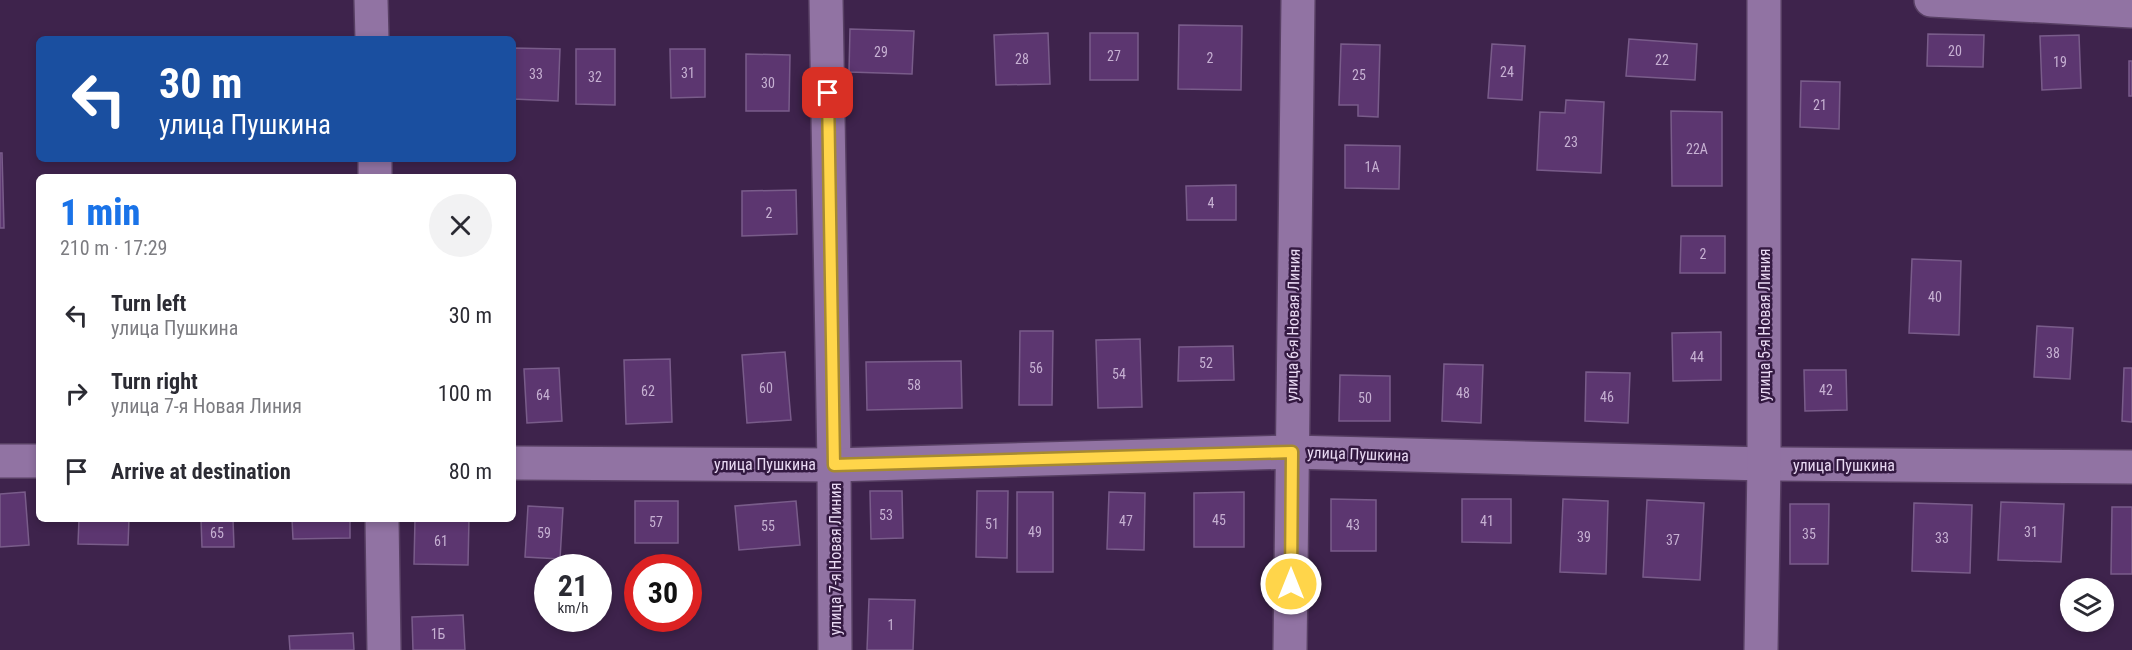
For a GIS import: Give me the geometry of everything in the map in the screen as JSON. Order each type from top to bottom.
[{"type":"street","points":[[371,0],[372,36]]},
{"type":"street","name":"улица 7-я Новая Линия","points":[[826,0],[835,650]]},
{"type":"street","name":"улица 6-я Новая Линия","points":[[1290,650],[1298,0]]},
{"type":"street","name":"улица 5-я Новая Линия","points":[[1761,650],[1764,464],[1764,0]]},
{"type":"street","points":[[1931,0],[2132,11]]},
{"type":"street","name":"улица Пушкина","points":[[516,463],[834,465],[1292,452],[1764,464],[2132,467]]},
{"type":"street","points":[[0,461],[36,461]]},
{"type":"street","points":[[382,522],[384,650]]},
{"type":"building","points":[[1179,25],[1242,26],[1241,90],[1178,89]]},
{"type":"building","points":[[850,29],[914,31],[912,74],[849,72]]},
{"type":"building","points":[[1048,33],[1050,84],[996,85],[994,35]]},
{"type":"building","points":[[1090,33],[1138,33],[1138,80],[1090,80]]},
{"type":"building","points":[[1928,34],[1984,35],[1983,67],[1927,66]]},
{"type":"building","points":[[2079,35],[2081,88],[2042,90],[2040,36]]},
{"type":"building","points":[[1629,39],[1697,44],[1695,80],[1626,76]]},
{"type":"building","points":[[1341,44],[1380,45],[1378,117],[1358,116],[1358,105],[1339,105]]},
{"type":"building","points":[[1492,44],[1525,46],[1522,100],[1488,98]]},
{"type":"building","points":[[516,48],[560,49],[558,101],[516,99]]},
{"type":"building","points":[[576,49],[615,49],[615,105],[576,104]]},
{"type":"building","points":[[670,49],[705,49],[705,97],[671,98]]},
{"type":"building","points":[[746,54],[790,55],[789,111],[746,111]]},
{"type":"building","points":[[2129,61],[2132,61],[2132,96],[2129,96]]},
{"type":"building","points":[[1801,81],[1840,82],[1839,129],[1800,127]]},
{"type":"building","points":[[1566,100],[1604,102],[1601,173],[1537,170],[1540,112],[1565,113]]},
{"type":"building","points":[[1671,111],[1722,112],[1722,186],[1672,186]]},
{"type":"building","points":[[1345,145],[1400,146],[1399,189],[1345,188]]},
{"type":"building","points":[[0,153],[2,153],[4,228],[0,228]]},
{"type":"building","points":[[1236,185],[1236,220],[1187,220],[1186,186]]},
{"type":"building","points":[[796,190],[797,234],[742,236],[742,191]]},
{"type":"building","points":[[1681,236],[1725,236],[1725,273],[1680,273]]},
{"type":"building","points":[[1912,259],[1961,261],[1959,335],[1909,333]]},
{"type":"building","points":[[2037,326],[2073,328],[2070,379],[2034,377]]},
{"type":"building","points":[[1020,331],[1053,331],[1052,405],[1019,405]]},
{"type":"building","points":[[1721,332],[1721,380],[1673,381],[1672,333]]},
{"type":"building","points":[[1140,339],[1142,407],[1098,408],[1096,340]]},
{"type":"building","points":[[1233,346],[1234,380],[1178,381],[1179,347]]},
{"type":"building","points":[[785,352],[791,420],[747,423],[742,355]]},
{"type":"building","points":[[670,359],[672,422],[626,424],[624,360]]},
{"type":"building","points":[[961,361],[962,408],[867,410],[866,362]]},
{"type":"building","points":[[1444,364],[1483,365],[1481,423],[1442,421]]},
{"type":"building","points":[[559,368],[562,421],[527,423],[524,369]]},
{"type":"building","points":[[2124,368],[2132,368],[2132,422],[2122,421]]},
{"type":"building","points":[[1804,370],[1846,370],[1847,410],[1805,411]]},
{"type":"building","points":[[1586,372],[1630,373],[1628,423],[1585,421]]},
{"type":"building","points":[[1340,375],[1390,376],[1390,421],[1339,421]]},
{"type":"building","points":[[870,491],[902,491],[903,538],[871,539]]},
{"type":"building","points":[[977,491],[1008,491],[1007,558],[976,557]]},
{"type":"building","points":[[25,492],[29,545],[0,547],[0,494]]},
{"type":"building","points":[[1017,492],[1053,492],[1053,572],[1017,572]]},
{"type":"building","points":[[1109,492],[1145,493],[1144,550],[1107,549]]},
{"type":"building","points":[[1244,492],[1244,547],[1194,547],[1194,493]]},
{"type":"building","points":[[1331,499],[1376,500],[1376,551],[1331,551]]},
{"type":"building","points":[[1462,499],[1511,499],[1511,543],[1462,542]]},
{"type":"building","points":[[1563,499],[1608,501],[1606,574],[1560,572]]},
{"type":"building","points":[[1647,500],[1704,503],[1700,580],[1643,577]]},
{"type":"building","points":[[635,501],[678,501],[678,543],[635,543]]},
{"type":"building","points":[[796,501],[800,545],[739,550],[735,506]]},
{"type":"building","points":[[2001,502],[2064,504],[2061,562],[1998,560]]},
{"type":"building","points":[[1914,503],[1972,505],[1970,573],[1912,571]]},
{"type":"building","points":[[1790,504],[1829,504],[1828,564],[1790,564]]},
{"type":"building","points":[[528,506],[563,508],[560,554],[534,554],[534,558],[525,557]]},
{"type":"building","points":[[2112,507],[2132,507],[2132,574],[2111,574]]},
{"type":"building","points":[[79,522],[129,522],[128,545],[78,544]]},
{"type":"building","points":[[201,522],[233,522],[234,547],[202,547]]},
{"type":"building","points":[[292,522],[350,522],[350,538],[293,539]]},
{"type":"building","points":[[415,522],[469,522],[468,565],[414,564]]},
{"type":"building","points":[[869,599],[915,600],[913,650],[867,650]]},
{"type":"building","points":[[463,615],[465,650],[413,650],[412,617]]},
{"type":"building","points":[[353,633],[354,650],[290,650],[289,636]]},
{"type":"route","points":[[828,93],[834,465],[1292,452],[1291,584]]}]
